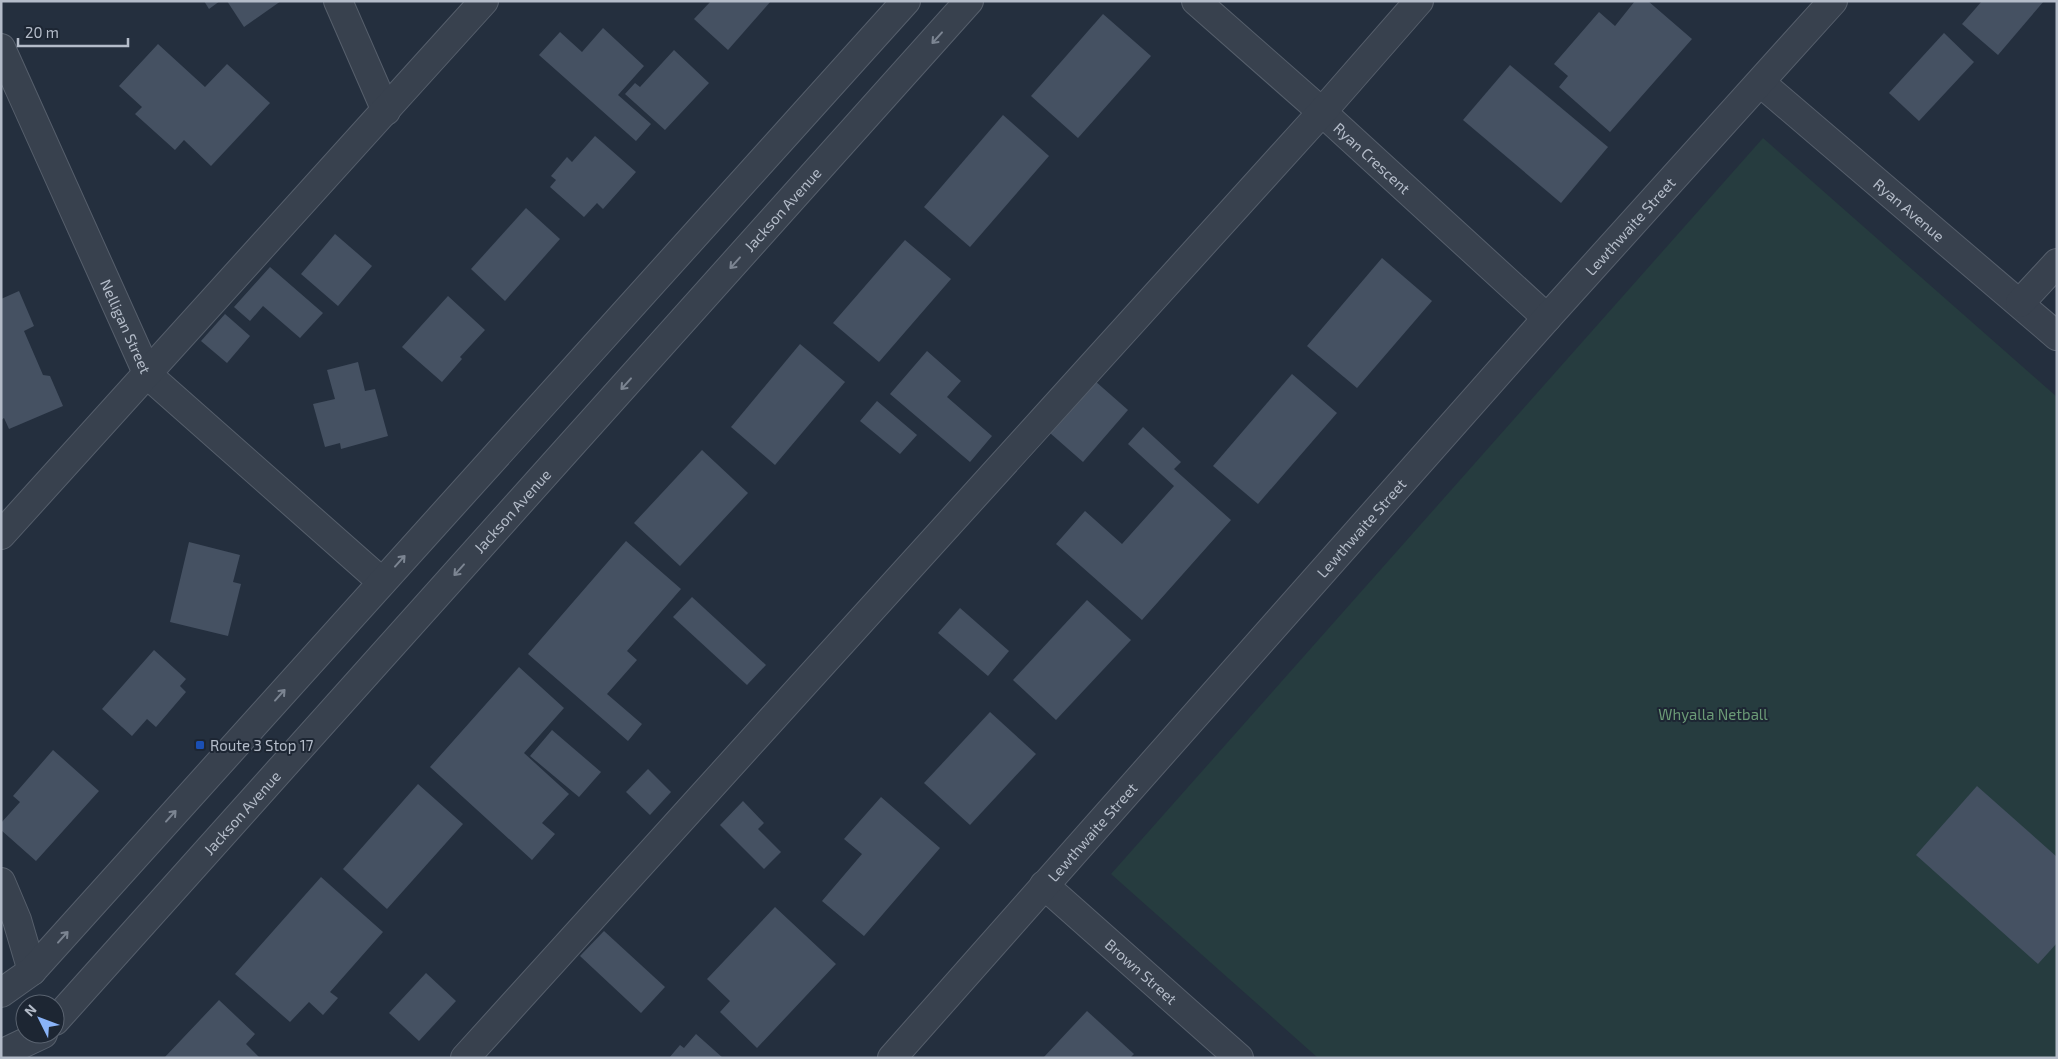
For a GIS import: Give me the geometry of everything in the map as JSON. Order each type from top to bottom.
[{"type":"street","points":[[338,1],[386,111]]},
{"type":"street","points":[[1,535],[484,1]]},
{"type":"street","points":[[1,993],[32,971],[906,1]]},
{"type":"street","name":"Jackson Avenue","points":[[65,1018],[969,1]]},
{"type":"street","name":"Ryan Crescent","points":[[1196,1],[1322,112],[1546,318]]},
{"type":"street","points":[[465,1058],[1322,112],[1419,1]]},
{"type":"street","name":"Lewthwaite Street","points":[[892,1058],[1546,318],[1761,83],[1833,1]]},
{"type":"street","name":"Nelligan Street","points":[[1,48],[148,374],[382,582]]},
{"type":"street","name":"Ryan Avenue","points":[[1761,83],[2057,336]]},
{"type":"street","points":[[2020,303],[2057,263]]},
{"type":"street","points":[[1,882],[17,920],[32,971]]},
{"type":"street","name":"Brown Street","points":[[1044,885],[1239,1058]]},
{"type":"street","name":"Jackson Avenue","points":[[1,1054],[29,1044]]},
{"type":"green space","name":"Whyalla Netball","points":[[1763,138],[2057,397],[2057,1058],[1318,1058],[1111,874]]},
{"type":"building","points":[[204,1],[220,1],[209,9]]},
{"type":"building","points":[[227,1],[281,1],[244,27]]},
{"type":"building","points":[[711,1],[771,1],[728,50],[694,19]]},
{"type":"building","points":[[1635,1],[1648,1],[1692,39],[1610,132],[1559,87],[1568,76],[1554,64],[1599,12],[1615,26]]},
{"type":"building","points":[[1982,1],[2044,1],[1998,55],[1962,24]]},
{"type":"building","points":[[1103,14],[1151,56],[1078,138],[1031,96]]},
{"type":"building","points":[[603,28],[644,66],[618,95],[651,124],[636,141],[539,55],[560,32],[582,52]]},
{"type":"building","points":[[1944,33],[1974,62],[1919,121],[1889,93]]},
{"type":"building","points":[[158,44],[205,87],[227,64],[270,103],[211,166],[184,140],[175,150],[135,114],[142,107],[119,86]]},
{"type":"building","points":[[674,50],[709,83],[665,130],[625,94],[635,83],[640,87]]},
{"type":"building","points":[[1510,65],[1608,147],[1561,203],[1463,120]]},
{"type":"building","points":[[1003,115],[1049,156],[970,247],[924,207]]},
{"type":"building","points":[[595,136],[636,172],[603,209],[597,203],[584,217],[550,187],[556,180],[551,176],[567,157],[572,162]]},
{"type":"building","points":[[526,208],[560,239],[505,301],[471,269]]},
{"type":"building","points":[[335,234],[372,266],[338,306],[301,274]]},
{"type":"building","points":[[905,240],[951,279],[879,362],[833,323]]},
{"type":"building","points":[[1382,258],[1432,301],[1357,388],[1307,346]]},
{"type":"building","points":[[270,267],[323,313],[300,338],[263,306],[250,321],[234,307]]},
{"type":"building","points":[[19,291],[34,326],[24,331],[43,375],[50,376],[63,406],[9,429],[4,418],[1,420],[1,299]]},
{"type":"building","points":[[448,296],[485,330],[460,357],[462,359],[442,382],[402,347]]},
{"type":"building","points":[[225,314],[250,336],[227,363],[201,341]]},
{"type":"building","points":[[800,344],[845,382],[775,465],[731,427]]},
{"type":"building","points":[[927,351],[961,381],[947,397],[992,436],[970,462],[890,394]]},
{"type":"building","points":[[358,362],[365,391],[375,389],[388,436],[341,449],[340,443],[325,447],[313,404],[335,399],[327,370]]},
{"type":"building","points":[[1292,374],[1337,413],[1258,504],[1213,466]]},
{"type":"building","points":[[1095,381],[1128,410],[1083,462],[1050,433]]},
{"type":"building","points":[[877,401],[917,435],[900,454],[860,421]]},
{"type":"building","points":[[1143,427],[1181,462],[1174,469],[1231,520],[1142,620],[1056,544],[1085,511],[1122,544],[1174,486],[1128,444]]},
{"type":"building","points":[[702,450],[748,493],[680,566],[634,523]]},
{"type":"building","points":[[626,541],[681,589],[627,651],[637,660],[607,694],[642,724],[628,741],[528,654]]},
{"type":"building","points":[[189,542],[240,555],[233,582],[241,584],[228,636],[170,622]]},
{"type":"building","points":[[692,597],[766,665],[747,685],[673,617]]},
{"type":"building","points":[[1087,600],[1131,640],[1056,720],[1013,680]]},
{"type":"building","points":[[960,608],[1009,651],[988,676],[938,633]]},
{"type":"building","points":[[154,650],[186,679],[180,686],[186,692],[156,727],[147,719],[132,736],[102,709]]},
{"type":"building","points":[[519,667],[564,708],[524,753],[569,794],[542,823],[555,834],[532,860],[430,767]]},
{"type":"building","points":[[990,712],[1036,754],[970,825],[924,783]]},
{"type":"building","points":[[552,730],[601,772],[579,797],[530,756]]},
{"type":"building","points":[[53,750],[99,791],[36,861],[1,830],[1,823],[20,802],[13,796]]},
{"type":"building","points":[[648,769],[671,792],[650,815],[626,792]]},
{"type":"building","points":[[418,784],[463,824],[387,909],[343,869]]},
{"type":"building","points":[[1977,786],[2057,857],[2057,943],[2038,964],[1916,855]]},
{"type":"building","points":[[881,797],[940,848],[864,936],[822,901],[862,854],[844,839]]},
{"type":"building","points":[[743,801],[764,823],[758,829],[781,852],[764,869],[720,825]]},
{"type":"building","points":[[321,877],[383,932],[330,992],[338,998],[323,1015],[309,1002],[290,1022],[235,974]]},
{"type":"building","points":[[775,907],[836,964],[757,1048],[720,1012],[730,1001],[707,979]]},
{"type":"building","points":[[604,931],[665,987],[641,1013],[580,956]]},
{"type":"building","points":[[426,973],[456,1001],[419,1041],[389,1013]]},
{"type":"building","points":[[219,1000],[255,1034],[246,1044],[260,1058],[164,1058]]},
{"type":"building","points":[[1087,1011],[1134,1054],[1130,1058],[1043,1058]]},
{"type":"building","points":[[696,1034],[723,1058],[669,1058],[680,1045],[684,1048]]},
{"type":"place","name":"Route 3 Stop 17","points":[[200,745]]}]
